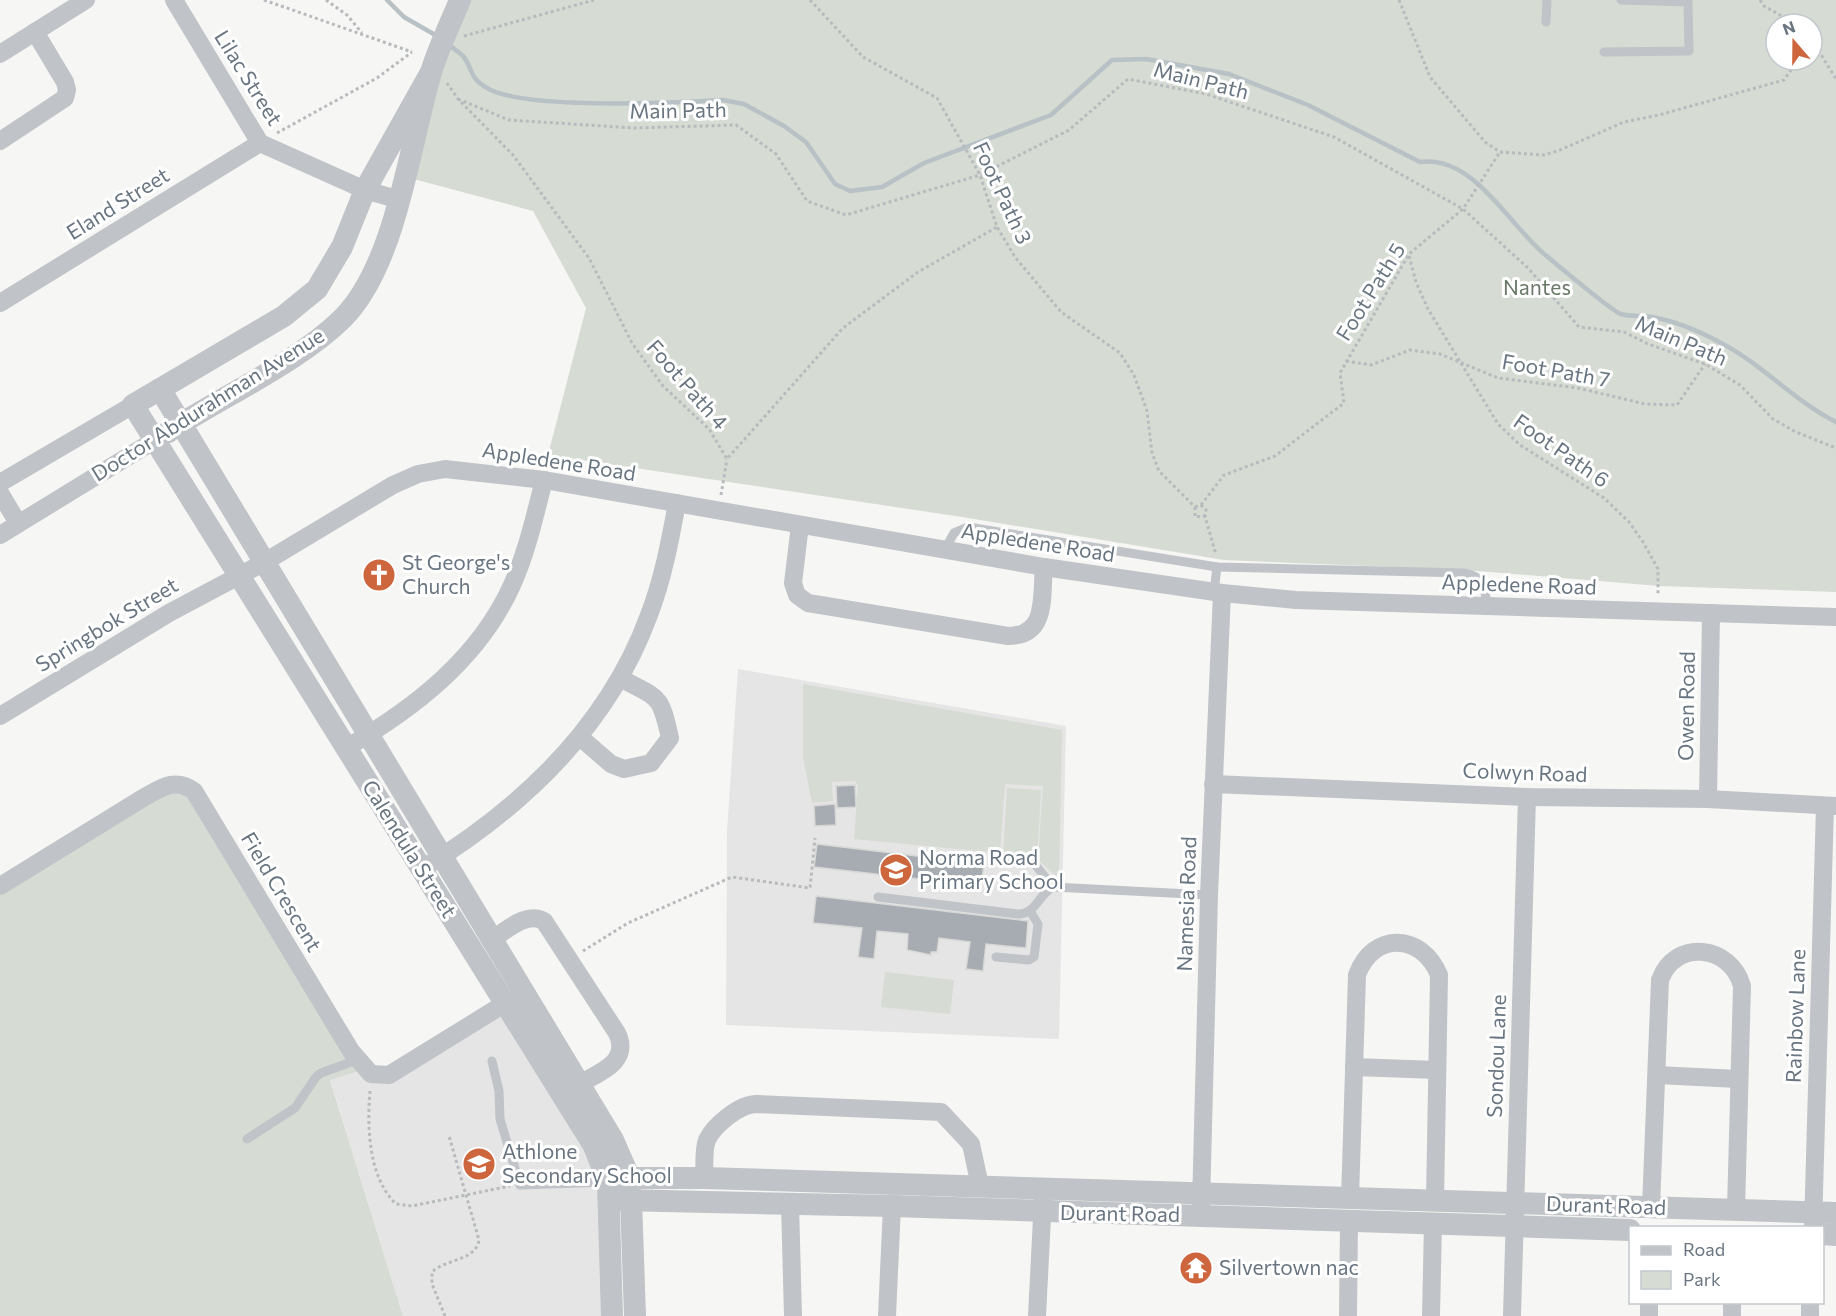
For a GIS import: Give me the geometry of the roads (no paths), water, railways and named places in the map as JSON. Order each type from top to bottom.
[{"type":"street","points":[[0,54],[86,0]]},
{"type":"street","name":"Lilac Street","points":[[174,0],[260,143],[365,190],[400,200]]},
{"type":"street","points":[[436,71],[454,33],[460,0]]},
{"type":"street","points":[[0,141],[65,98],[67,90],[65,82],[35,32]]},
{"type":"street","name":"Doctor Abdurahman Avenue","points":[[0,483],[284,316],[317,289],[342,247],[365,190],[436,71]]},
{"type":"street","name":"Doctor Abdurahman Avenue","points":[[0,535],[282,362],[345,315],[369,280],[400,200],[436,71]]},
{"type":"street","name":"Eland Street","points":[[0,303],[260,143]]},
{"type":"street","name":"Calendula Street","points":[[160,389],[368,735],[504,1004],[594,1146],[619,1190],[612,1316]]},
{"type":"street","name":"Calendula Street","points":[[133,405],[346,748],[491,940],[613,1140],[635,1316]]},
{"type":"street","name":"Appledene Road","points":[[239,573],[263,563],[393,485],[418,474],[462,469],[544,480],[944,551],[1218,592],[1296,600],[1836,617]]},
{"type":"street","points":[[346,748],[368,735],[437,685],[468,651],[491,620],[512,587],[524,554],[544,480]]},
{"type":"street","points":[[0,493],[18,523]]},
{"type":"street","points":[[431,863],[514,804],[580,738],[620,678],[649,615],[663,574],[677,503]]},
{"type":"street","points":[[800,525],[793,583],[797,595],[808,603],[1008,636],[1022,636],[1034,628],[1039,617],[1044,567]]},
{"type":"street","name":"Springbok Street","points":[[0,716],[239,573]]},
{"type":"street","name":"Namesia Road","points":[[1202,1215],[1218,592]]},
{"type":"street","name":"Owen Road","points":[[1708,799],[1711,613]]},
{"type":"street","points":[[580,738],[611,764],[624,770],[651,764],[669,738],[663,705],[656,698],[620,678]]},
{"type":"street","name":"Field Crescent","points":[[0,886],[158,789],[174,783],[187,786],[194,791],[357,1060],[371,1074],[389,1075],[504,1004]]},
{"type":"street","name":"Colwyn Road","points":[[1213,784],[1527,796],[1708,799],[1830,806]]},
{"type":"street","name":"Sondou Lane","points":[[1512,1316],[1527,796]]},
{"type":"street","name":"Rainbow Lane","points":[[1821,1218],[1830,806]]},
{"type":"street","points":[[491,940],[525,919],[540,918],[548,924],[571,958],[617,1033],[621,1046],[613,1064],[579,1084]]},
{"type":"street","points":[[1350,1198],[1357,975],[1362,962],[1373,951],[1386,944],[1408,942],[1422,949],[1433,961],[1439,975],[1431,1316]]},
{"type":"street","points":[[1651,1207],[1660,980],[1665,967],[1678,956],[1687,953],[1714,954],[1724,958],[1738,975],[1742,986],[1736,1210]]},
{"type":"street","points":[[1354,1067],[1437,1070]]},
{"type":"street","points":[[1657,1075],[1738,1079]]},
{"type":"street","points":[[704,1178],[707,1140],[734,1111],[749,1104],[756,1104],[941,1112],[971,1144],[980,1186]]},
{"type":"street","name":"Durant Road","points":[[619,1190],[704,1178],[842,1193],[892,1206],[1202,1215],[1348,1222],[1434,1212],[1516,1214],[1651,1207],[1736,1210],[1821,1218]]},
{"type":"street","name":"Durant Road","points":[[619,1190],[790,1203],[842,1193],[980,1186],[1350,1198],[1434,1212]]},
{"type":"street","points":[[1037,1316],[1044,1189]]},
{"type":"street","points":[[790,1203],[793,1316]]},
{"type":"street","points":[[887,1316],[892,1206]]},
{"type":"street","name":"Durant Road","points":[[1516,1214],[1629,1230]]},
{"type":"street","points":[[1348,1222],[1348,1316]]},
{"type":"lane","points":[[1546,22],[1547,0]]},
{"type":"lane","points":[[1604,52],[1689,51],[1689,2],[1621,0]]},
{"type":"lane","points":[[944,551],[954,533],[968,527],[1217,567],[1472,574],[1483,582],[1487,606]]},
{"type":"lane","points":[[1217,567],[1218,592]]},
{"type":"lane","points":[[1006,860],[1033,862],[1053,887]]},
{"type":"lane","points":[[878,897],[1018,914],[1030,911],[1044,893],[1053,887],[1209,895]]},
{"type":"lane","points":[[996,957],[1029,960],[1034,957],[1038,924],[1030,911]]},
{"type":"lane","points":[[247,1139],[295,1108],[321,1073],[357,1060]]},
{"type":"lane","points":[[492,1061],[499,1092],[500,1119],[520,1185],[619,1190]]},
{"type":"waterway","points":[[387,0],[404,17],[437,36]]},
{"type":"waterway","points":[[448,45],[463,56],[481,84],[506,95],[565,102],[637,103],[723,100],[744,104],[784,126],[806,142],[835,184],[850,191],[882,187],[924,163],[1051,115],[1112,60],[1146,59],[1229,74],[1308,105],[1420,162],[1439,163],[1457,169],[1488,193],[1543,253],[1616,311],[1625,315],[1648,316],[1669,321],[1713,339],[1750,361],[1806,404],[1836,422]]},
{"type":"place","name":"St George's Church","points":[[379,575]]},
{"type":"place","name":"Norma Road Primary School","points":[[896,870]]},
{"type":"place","name":"Athlone Secondary School","points":[[479,1164]]},
{"type":"place","name":"Silvertown nac","points":[[1196,1268]]},
{"type":"park label","name":"Nantes","points":[[1537,288]]}]
